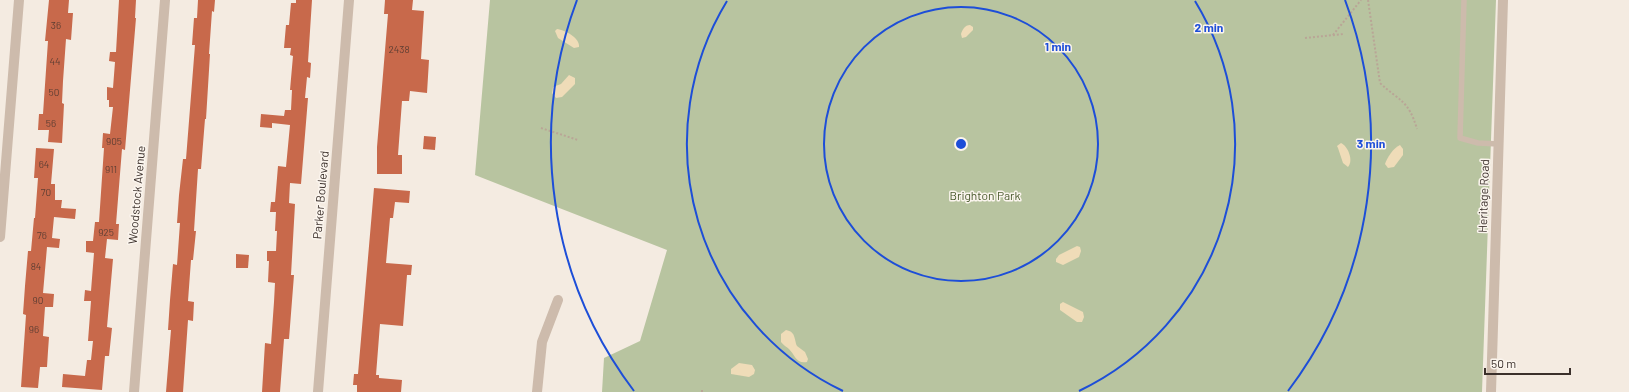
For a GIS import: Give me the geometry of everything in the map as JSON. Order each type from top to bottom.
[{"type":"street","points":[[0,237],[19,0]]},
{"type":"street","name":"Woodstock Avenue","points":[[134,392],[165,0]]},
{"type":"street","name":"Parker Boulevard","points":[[318,392],[349,0]]},
{"type":"street","name":"Heritage Road","points":[[1491,392],[1503,0]]},
{"type":"street","points":[[537,392],[542,342],[558,300]]},
{"type":"lane","points":[[1464,0],[1460,138],[1478,143],[1499,144]]},
{"type":"path","points":[[1333,35],[1362,0]]},
{"type":"path","points":[[1368,0],[1380,82],[1404,102],[1412,112],[1417,129]]},
{"type":"path","points":[[1305,38],[1344,34]]},
{"type":"path","points":[[541,128],[578,140]]},
{"type":"green space","name":"Brighton Park","points":[[490,0],[1496,0],[1482,392],[602,392],[604,358],[640,341],[667,250],[475,175]]},
{"type":"sand","points":[[970,25],[973,27],[973,30],[966,37],[962,38],[961,34],[963,29]]},
{"type":"sand","points":[[557,29],[568,33],[575,38],[579,44],[579,47],[574,48],[558,38],[555,31]]},
{"type":"sand","points":[[569,75],[575,78],[575,84],[562,97],[556,98],[552,93],[553,87],[561,84]]},
{"type":"sand","points":[[1341,143],[1348,150],[1350,164],[1348,167],[1343,163],[1337,146]]},
{"type":"sand","points":[[1400,145],[1403,149],[1403,155],[1394,167],[1388,168],[1385,164],[1387,159],[1397,146]]},
{"type":"sand","points":[[1077,246],[1080,247],[1081,251],[1079,257],[1063,265],[1056,262],[1059,255]]},
{"type":"sand","points":[[1063,302],[1083,312],[1084,317],[1082,322],[1077,322],[1060,310],[1060,304]]},
{"type":"sand","points":[[786,330],[792,332],[797,346],[805,352],[808,359],[807,362],[800,362],[781,342],[781,334]]},
{"type":"sand","points":[[739,363],[752,365],[755,370],[754,374],[749,377],[731,374],[731,369]]},
{"type":"building","points":[[49,0],[69,0],[68,13],[73,13],[71,40],[66,39],[62,103],[64,104],[62,143],[48,142],[49,130],[38,130],[39,114],[43,114],[48,41],[45,41]]},
{"type":"building","points":[[119,0],[136,0],[136,18],[125,150],[122,149],[116,224],[119,224],[118,240],[107,239],[105,258],[113,259],[107,327],[112,328],[109,356],[105,356],[102,390],[62,387],[63,374],[85,376],[87,360],[91,360],[93,341],[88,341],[91,301],[84,301],[85,290],[91,291],[94,253],[86,252],[86,241],[93,241],[95,222],[99,222],[104,148],[102,148],[103,133],[110,134],[113,107],[109,107],[109,100],[107,100],[107,87],[113,88],[115,62],[109,61],[110,52],[116,52]]},
{"type":"building","points":[[198,0],[215,0],[214,12],[212,11],[206,119],[201,169],[198,169],[194,231],[196,231],[193,260],[191,260],[188,301],[194,302],[193,321],[188,320],[183,392],[166,392],[171,330],[168,330],[170,300],[173,264],[177,265],[180,223],[177,223],[179,195],[183,159],[186,159],[195,45],[192,45],[194,18],[197,18]]},
{"type":"building","points":[[296,0],[312,0],[308,62],[311,63],[310,78],[307,77],[305,98],[308,98],[301,184],[290,183],[289,203],[295,204],[291,275],[294,275],[289,339],[284,339],[280,392],[262,392],[265,343],[271,344],[275,283],[268,282],[269,261],[267,261],[267,251],[276,251],[277,231],[275,231],[276,212],[270,212],[271,202],[275,202],[278,166],[286,167],[290,125],[272,123],[272,128],[260,127],[261,114],[284,116],[285,110],[291,110],[292,90],[290,90],[293,56],[290,55],[291,48],[284,48],[286,25],[289,25],[291,3],[296,3]]},
{"type":"building","points":[[385,0],[413,0],[412,10],[424,11],[421,59],[429,60],[427,93],[410,91],[409,101],[402,101],[398,155],[402,155],[402,174],[377,174],[377,147],[388,14],[384,14]]},
{"type":"building","points":[[424,136],[436,137],[435,150],[423,149]]},
{"type":"building","points":[[36,148],[54,149],[51,184],[55,184],[55,200],[62,200],[61,208],[76,209],[75,219],[54,217],[52,238],[60,239],[59,248],[47,247],[43,293],[54,294],[53,307],[45,307],[43,336],[49,337],[47,367],[40,367],[38,388],[21,387],[26,315],[23,314],[25,286],[28,251],[31,251],[35,218],[38,178],[34,178]]},
{"type":"building","points":[[374,188],[410,191],[409,203],[395,202],[393,218],[390,218],[386,263],[412,265],[411,275],[407,275],[403,326],[380,324],[376,375],[379,375],[379,378],[402,380],[401,392],[357,392],[357,385],[353,385],[354,374],[358,374]]},
{"type":"building","points":[[236,254],[249,255],[248,268],[236,268]]}]
